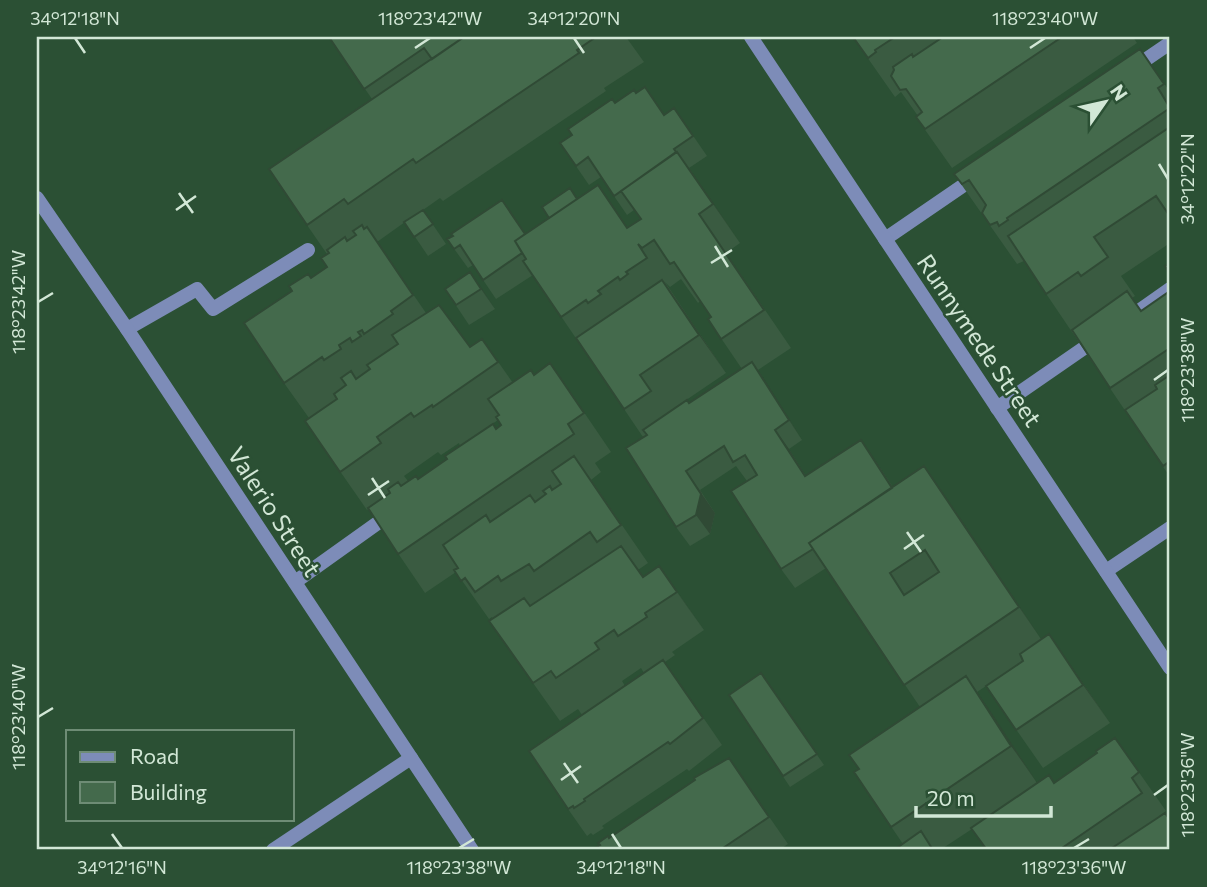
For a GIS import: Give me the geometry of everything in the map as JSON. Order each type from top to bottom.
[{"type":"street","name":"Runnymede Street","points":[[751,37],[1170,668]]},
{"type":"street","points":[[1125,74],[1170,43]]},
{"type":"street","points":[[886,239],[988,168]]},
{"type":"street","name":"Valerio Street","points":[[37,198],[127,329],[472,850]]},
{"type":"street","points":[[127,329],[197,289],[213,309],[308,250]]},
{"type":"street","points":[[997,408],[1170,289]]},
{"type":"street","points":[[295,582],[407,503]]},
{"type":"street","points":[[1106,571],[1170,528]]},
{"type":"street","points":[[273,850],[411,758]]},
{"type":"building","points":[[329,37],[464,37],[432,59],[424,48],[364,89]]},
{"type":"building","points":[[464,37],[596,37],[577,50],[579,53],[416,163],[413,159],[348,204],[344,199],[307,225],[269,169]]},
{"type":"building","points":[[853,37],[895,37],[868,58]]},
{"type":"building","points":[[943,37],[1062,37],[925,129],[916,117],[922,112],[906,89],[900,90],[891,76],[893,67]]},
{"type":"building","points":[[1140,49],[1164,84],[1158,88],[1170,108],[999,226],[997,222],[990,225],[982,213],[986,205],[969,180],[962,184],[954,174]]},
{"type":"building","points":[[645,87],[664,115],[674,108],[693,136],[674,149],[676,152],[614,196],[588,157],[576,166],[560,143],[572,135],[568,129],[612,99],[615,103],[634,90],[636,93]]},
{"type":"building","points":[[1170,127],[1170,214],[1156,196],[1094,237],[1108,257],[1081,276],[1078,272],[1046,294],[1008,236]]},
{"type":"building","points":[[677,152],[713,204],[699,214],[764,310],[721,339],[708,319],[711,317],[674,262],[670,264],[654,240],[642,248],[638,244],[647,258],[626,272],[628,274],[620,280],[618,277],[598,291],[601,294],[588,303],[586,300],[561,317],[523,261],[526,259],[515,241],[598,185],[627,228],[641,219],[621,191]]},
{"type":"building","points":[[570,188],[577,199],[549,218],[542,207]]},
{"type":"building","points":[[502,200],[525,234],[515,241],[522,253],[483,280],[460,245],[454,249],[447,239]]},
{"type":"building","points":[[423,210],[433,224],[414,237],[404,222]]},
{"type":"building","points":[[362,225],[364,229],[367,227],[413,295],[391,311],[393,314],[364,334],[362,330],[358,332],[361,336],[352,342],[350,338],[339,345],[341,349],[324,360],[322,357],[284,383],[244,323],[292,291],[289,286],[308,274],[311,278],[327,267],[321,258],[329,253],[327,250],[345,237],[347,241],[356,235],[353,231]]},
{"type":"building","points":[[470,272],[481,289],[456,305],[445,289]]},
{"type":"building","points":[[662,280],[699,335],[640,375],[651,391],[624,409],[576,338]]},
{"type":"building","points":[[1127,291],[1141,311],[1170,291],[1170,348],[1110,388],[1072,330]]},
{"type":"building","points":[[439,305],[470,347],[482,339],[498,362],[433,407],[432,405],[414,417],[411,413],[377,437],[381,443],[340,472],[305,421],[337,399],[334,394],[346,385],[341,378],[351,371],[356,379],[370,369],[367,365],[398,344],[392,335]]},
{"type":"building","points":[[752,362],[789,420],[775,430],[805,476],[861,440],[892,488],[809,543],[813,549],[781,569],[731,491],[757,475],[745,455],[733,462],[724,446],[686,471],[701,494],[696,515],[676,527],[626,448],[647,435],[643,430],[687,400],[689,403]]},
{"type":"building","points":[[550,363],[584,413],[568,424],[574,434],[398,554],[368,508],[390,493],[388,489],[398,482],[401,486],[416,476],[418,479],[447,459],[445,456],[493,424],[496,429],[501,425],[496,417],[499,415],[488,399],[531,370],[534,375]]},
{"type":"building","points":[[1170,375],[1170,461],[1163,466],[1125,410],[1157,389],[1155,385]]},
{"type":"building","points":[[574,456],[621,525],[597,542],[590,532],[534,571],[529,564],[501,581],[498,576],[475,592],[465,578],[461,581],[454,570],[458,568],[443,545],[486,515],[490,522],[530,495],[535,502],[546,494],[543,491],[550,486],[552,490],[561,484],[552,471]]},
{"type":"building","points":[[924,466],[1019,607],[904,685],[809,543]],"holes":[[[925,550],[939,572],[904,595],[890,573]]]},
{"type":"building","points":[[621,546],[643,577],[659,566],[677,592],[645,613],[647,617],[618,636],[614,630],[595,643],[599,649],[556,678],[551,671],[533,683],[489,621],[524,598],[530,606]]},
{"type":"building","points":[[1049,634],[1083,685],[1016,730],[986,686],[1023,661],[1020,654]]},
{"type":"building","points":[[663,660],[703,718],[670,744],[668,742],[584,799],[585,801],[568,809],[529,751]]},
{"type":"building","points":[[761,673],[817,754],[783,776],[729,695]]},
{"type":"building","points":[[966,676],[1011,746],[891,827],[854,772],[859,769],[849,755]]},
{"type":"building","points":[[1115,738],[1139,772],[1132,778],[1142,793],[1059,850],[987,850],[971,828],[1049,775],[1054,783]]},
{"type":"building","points":[[729,758],[769,817],[720,850],[595,848],[600,845],[598,843],[695,780],[694,778]]},
{"type":"building","points":[[1165,813],[1170,820],[1170,850],[1109,850]]},
{"type":"building","points":[[921,831],[933,850],[894,850]]}]
